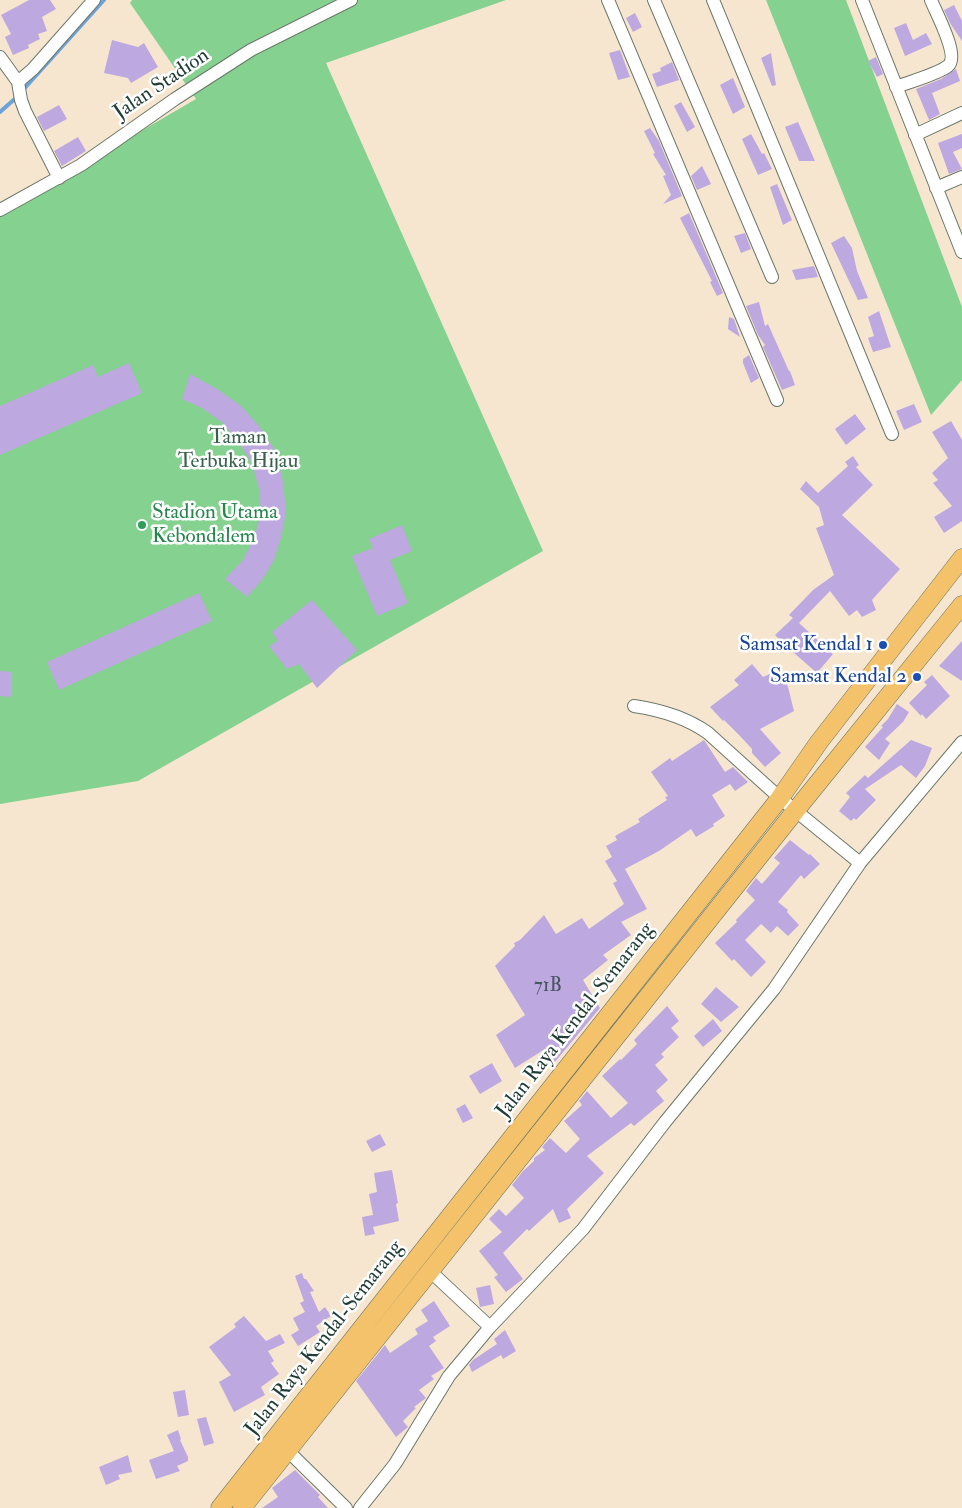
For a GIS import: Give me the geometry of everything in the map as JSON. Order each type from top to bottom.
[{"type":"highway","name":"Jalan Raya Kendal-Semarang","points":[[242,1508],[430,1271],[780,798],[819,742],[962,558]]},
{"type":"highway","name":"Jalan Raya Kendal-Semarang","points":[[220,1508],[573,1076],[796,810],[962,605]]},
{"type":"highway","points":[[264,1452],[276,1465]]},
{"type":"street","points":[[19,91],[33,69],[94,0]]},
{"type":"street","name":"Jalan Stadion","points":[[0,210],[80,165],[175,99],[243,55],[278,35],[351,0]]},
{"type":"street","points":[[608,0],[777,400]]},
{"type":"street","points":[[654,0],[772,277]]},
{"type":"street","points":[[713,0],[892,434]]},
{"type":"street","points":[[862,0],[936,188],[959,236],[962,252]]},
{"type":"street","points":[[896,87],[949,65],[952,57],[951,49],[931,0]]},
{"type":"street","points":[[0,57],[19,91],[59,178]]},
{"type":"street","points":[[915,134],[962,113]]},
{"type":"street","points":[[936,188],[962,177]]},
{"type":"street","points":[[634,706],[658,710],[696,724],[780,798],[860,863]]},
{"type":"street","points":[[360,1508],[395,1464],[449,1376],[490,1327],[583,1229],[665,1122],[774,989],[860,863],[962,742]]},
{"type":"street","points":[[430,1271],[490,1327]]},
{"type":"street","points":[[288,1451],[346,1508]]},
{"type":"green space","name":"Taman Terbuka Hijau","points":[[132,0],[506,0],[326,63],[543,551],[138,781],[0,804],[0,213],[196,99],[130,3]]},
{"type":"green space","points":[[766,0],[846,0],[962,307],[962,380],[931,415]]},
{"type":"building","points":[[29,0],[50,0],[56,9],[42,17],[47,31],[38,34],[40,39],[28,45],[29,48],[13,55],[5,37],[11,34],[1,15]]},
{"type":"building","points":[[954,5],[962,21],[962,41],[944,10]]},
{"type":"building","points":[[635,13],[642,27],[633,32],[626,18]]},
{"type":"building","points":[[906,23],[913,40],[926,33],[932,44],[905,56],[894,28]]},
{"type":"building","points":[[112,40],[138,47],[144,43],[158,67],[131,83],[128,78],[104,73]]},
{"type":"building","points":[[620,50],[630,77],[618,80],[609,53]]},
{"type":"building","points":[[771,53],[776,85],[772,86],[761,58]]},
{"type":"building","points":[[876,57],[883,74],[877,77],[868,61]]},
{"type":"building","points":[[672,62],[679,80],[657,87],[652,74],[661,71],[660,68]]},
{"type":"building","points":[[956,69],[960,81],[932,93],[940,114],[929,120],[916,89],[941,79]]},
{"type":"building","points":[[733,78],[745,107],[733,114],[720,85]]},
{"type":"building","points":[[681,102],[695,127],[687,132],[674,106]]},
{"type":"building","points":[[59,105],[67,119],[44,131],[37,117]]},
{"type":"building","points":[[798,122],[815,161],[799,161],[785,127]]},
{"type":"building","points":[[650,128],[659,141],[682,196],[663,204],[671,195],[663,176],[666,175],[653,154],[655,153],[644,131]]},
{"type":"building","points":[[751,134],[772,169],[758,175],[742,139]]},
{"type":"building","points":[[962,134],[962,148],[953,152],[962,169],[949,174],[938,143]]},
{"type":"building","points":[[78,137],[86,151],[62,166],[54,151]]},
{"type":"building","points":[[702,166],[711,184],[697,190],[691,176]]},
{"type":"building","points":[[777,184],[792,220],[783,225],[770,187]]},
{"type":"building","points":[[689,213],[723,293],[717,296],[710,282],[712,281],[680,218]]},
{"type":"building","points":[[745,233],[751,249],[741,253],[734,236]]},
{"type":"building","points":[[844,236],[852,248],[857,271],[868,298],[858,300],[831,243]]},
{"type":"building","points":[[814,266],[818,277],[796,280],[792,270]]},
{"type":"building","points":[[759,302],[765,326],[768,324],[795,385],[782,390],[763,347],[765,345],[758,335],[746,306]]},
{"type":"building","points":[[879,311],[891,347],[873,352],[868,338],[874,336],[868,317]]},
{"type":"building","points":[[729,317],[734,319],[740,337],[728,329]]},
{"type":"building","points":[[749,355],[759,378],[751,383],[743,363],[743,359]]},
{"type":"building","points":[[129,363],[142,393],[0,455],[0,406],[93,365],[98,377]]},
{"type":"building","points":[[190,374],[217,389],[241,406],[259,426],[276,452],[283,482],[286,512],[281,538],[274,560],[262,580],[247,597],[225,579],[243,560],[254,538],[261,513],[259,489],[252,463],[238,441],[223,423],[202,408],[182,399]]},
{"type":"building","points":[[914,404],[922,422],[904,430],[896,411]]},
{"type":"building","points":[[855,414],[866,429],[846,445],[835,429]]},
{"type":"building","points":[[951,421],[962,440],[962,521],[944,533],[934,517],[952,506],[933,483],[938,480],[932,473],[948,458],[932,432]]},
{"type":"building","points":[[853,456],[859,465],[856,467],[873,485],[842,515],[900,569],[872,600],[876,610],[862,617],[857,610],[849,616],[830,591],[799,623],[833,654],[817,673],[775,635],[793,618],[789,615],[813,590],[834,575],[816,528],[824,525],[819,507],[800,489],[806,481],[818,493],[848,466],[845,462]]},
{"type":"building","points":[[402,525],[412,551],[390,560],[408,603],[377,616],[352,556],[373,548],[369,539]]},
{"type":"building","points":[[199,593],[212,621],[59,690],[47,662]]},
{"type":"building","points":[[312,600],[357,650],[317,688],[299,664],[287,669],[269,646],[278,641],[272,632]]},
{"type":"building","points":[[962,641],[962,681],[939,666]]},
{"type":"building","points":[[752,664],[763,677],[779,670],[788,687],[794,711],[760,729],[781,753],[765,767],[752,753],[752,749],[710,707],[739,685],[734,680]]},
{"type":"building","points":[[0,671],[12,672],[12,697],[0,696]]},
{"type":"building","points":[[932,675],[950,696],[926,719],[909,703],[927,685],[924,682]]},
{"type":"building","points":[[897,704],[909,712],[903,722],[885,739],[890,743],[879,760],[865,747],[883,727],[881,726],[888,719]]},
{"type":"building","points":[[704,740],[725,772],[733,767],[748,782],[735,791],[730,784],[712,795],[725,816],[713,824],[714,826],[696,837],[691,829],[659,851],[625,869],[647,909],[621,922],[631,935],[603,955],[608,960],[583,980],[600,1008],[554,1063],[545,1049],[515,1068],[496,1035],[525,1015],[495,966],[515,946],[514,943],[520,940],[544,915],[556,934],[582,918],[589,929],[624,904],[613,883],[617,881],[605,861],[612,857],[606,846],[617,840],[615,836],[640,822],[638,819],[667,800],[665,797],[668,796],[651,772],[670,758],[672,761]]},
{"type":"building","points":[[911,740],[932,748],[925,766],[916,778],[901,765],[865,789],[876,800],[856,820],[854,818],[851,821],[839,811],[850,797],[846,793],[865,775],[868,778]]},
{"type":"building","points":[[790,840],[810,854],[820,864],[804,879],[801,875],[778,902],[788,910],[787,912],[799,925],[788,936],[777,926],[771,933],[761,924],[745,940],[766,962],[751,977],[715,943],[737,922],[736,920],[755,900],[746,891],[756,878],[762,884],[780,863],[774,858]]},
{"type":"building","points":[[716,987],[739,1007],[721,1022],[701,1004]]},
{"type":"building","points":[[667,1006],[679,1021],[671,1028],[679,1037],[661,1054],[664,1057],[655,1065],[668,1080],[656,1091],[664,1101],[634,1126],[631,1123],[587,1156],[604,1173],[567,1209],[571,1218],[559,1223],[553,1209],[529,1231],[527,1229],[503,1253],[523,1279],[506,1292],[494,1277],[498,1275],[479,1251],[502,1232],[489,1219],[499,1209],[506,1216],[524,1198],[512,1185],[534,1161],[534,1158],[545,1150],[542,1147],[550,1138],[566,1153],[580,1139],[564,1121],[582,1105],[579,1101],[587,1091],[611,1118],[628,1103],[602,1076],[637,1044],[634,1040]]},
{"type":"building","points":[[713,1019],[722,1031],[703,1047],[694,1036]]},
{"type":"building","points":[[492,1063],[502,1081],[480,1094],[469,1076]]},
{"type":"building","points":[[465,1104],[473,1118],[463,1123],[456,1109]]},
{"type":"building","points":[[380,1134],[386,1145],[372,1152],[366,1141]]},
{"type":"building","points":[[392,1170],[399,1221],[373,1227],[375,1234],[365,1236],[362,1217],[373,1215],[369,1194],[377,1192],[374,1173]]},
{"type":"building","points":[[302,1273],[304,1279],[306,1279],[314,1291],[310,1292],[319,1312],[325,1307],[331,1316],[316,1326],[320,1332],[298,1346],[291,1335],[299,1330],[293,1318],[305,1312],[300,1303],[304,1301],[295,1276]]},
{"type":"building","points":[[490,1285],[494,1304],[480,1307],[476,1288]]},
{"type":"building","points":[[434,1301],[450,1326],[433,1337],[436,1341],[429,1346],[444,1368],[431,1376],[434,1379],[419,1390],[426,1398],[414,1407],[416,1408],[403,1421],[408,1427],[396,1437],[356,1381],[385,1345],[390,1353],[418,1334],[415,1329],[428,1321],[421,1310]]},
{"type":"building","points":[[244,1316],[266,1341],[280,1334],[285,1343],[268,1351],[274,1361],[271,1363],[279,1374],[261,1387],[265,1395],[234,1412],[219,1382],[231,1375],[209,1347],[236,1327],[234,1324]]},
{"type":"building","points":[[505,1330],[516,1351],[503,1359],[501,1355],[472,1372],[469,1365],[473,1360],[497,1344],[494,1339]]},
{"type":"building","points":[[185,1390],[189,1415],[178,1417],[173,1392]]},
{"type":"building","points":[[206,1417],[214,1443],[204,1446],[197,1419]]},
{"type":"building","points":[[178,1430],[188,1461],[177,1466],[180,1471],[156,1479],[149,1460],[174,1451],[167,1435]]},
{"type":"building","points":[[128,1455],[132,1472],[118,1475],[120,1479],[106,1485],[99,1467]]},
{"type":"building","points":[[295,1470],[320,1495],[318,1497],[328,1508],[262,1508],[278,1497],[272,1488]]},
{"type":"waterway","points":[[23,90],[104,0]]},
{"type":"waterway","points":[[0,112],[17,97]]},
{"type":"place","name":"Stadion Utama Kebondalem","points":[[142,525]]},
{"type":"place","name":"Samsat Kendal 1","points":[[883,645]]},
{"type":"place","name":"Samsat Kendal 2","points":[[917,677]]}]
